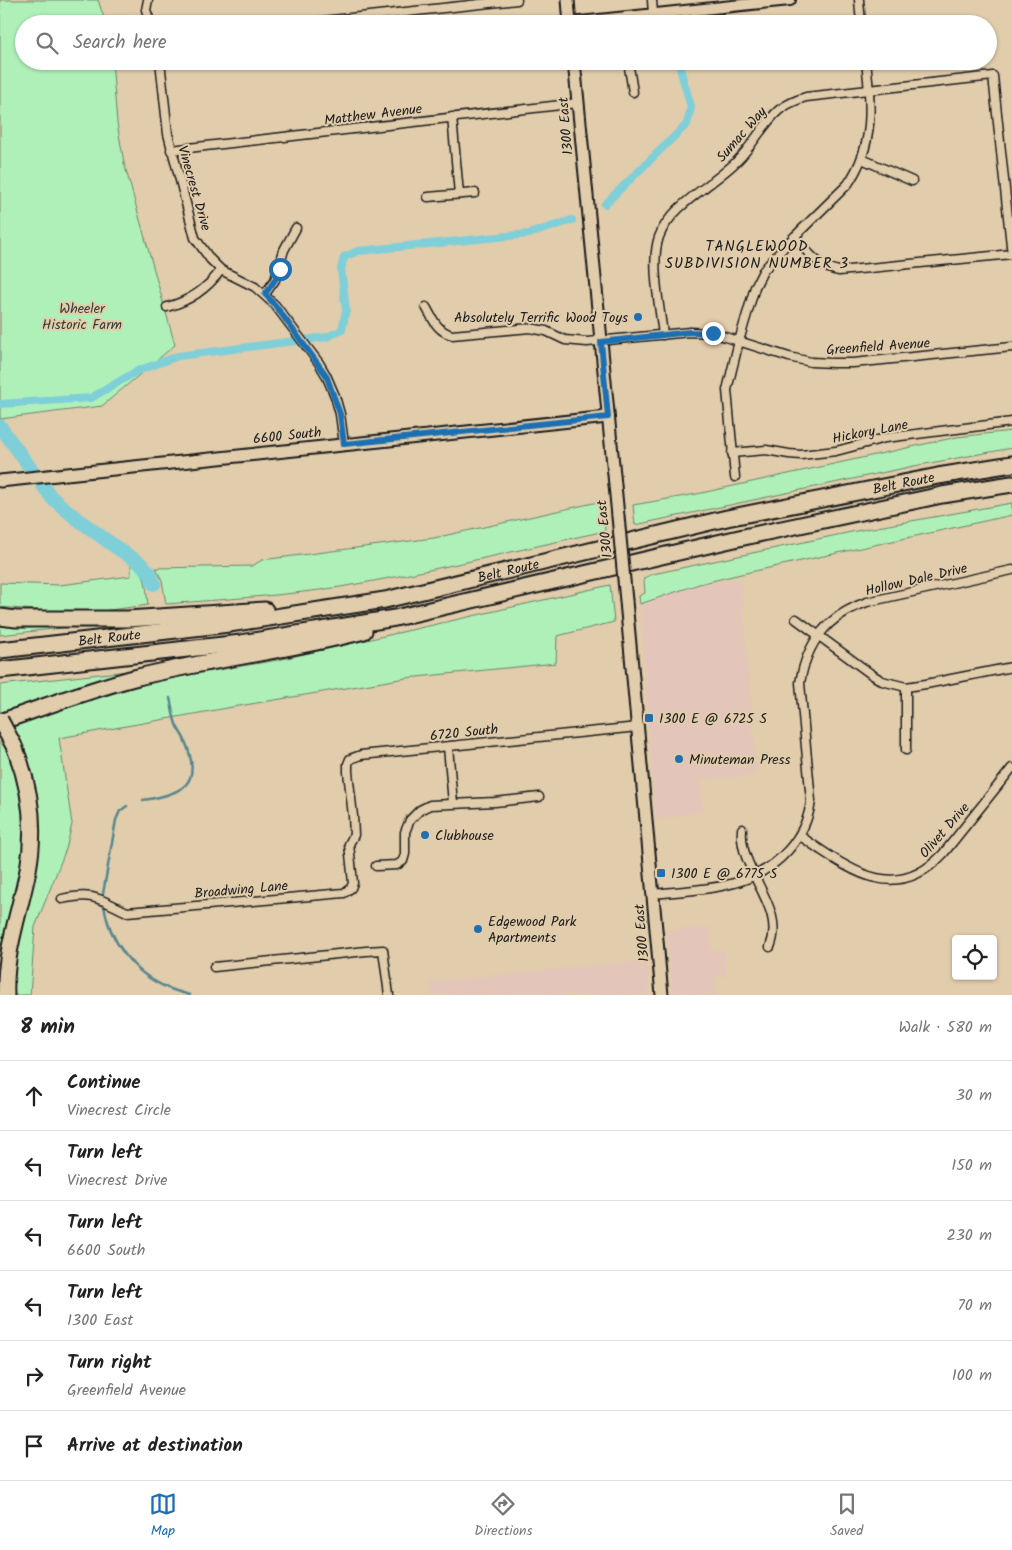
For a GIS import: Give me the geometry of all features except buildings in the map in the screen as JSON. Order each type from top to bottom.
[{"type":"highway","name":"Belt Route","points":[[0,650],[229,624],[385,600],[727,518],[938,476],[1012,464]]},
{"type":"highway","name":"Belt Route","points":[[0,670],[241,643],[385,619],[933,497],[1012,484]]},
{"type":"highway","points":[[6,995],[10,945],[28,869],[32,826],[31,807],[24,773],[14,746],[0,721],[134,678],[332,640],[603,570]]},
{"type":"highway","points":[[0,617],[16,619],[126,619],[356,604]]},
{"type":"main road","points":[[568,0],[569,15]]},
{"type":"main road","name":"1300 East","points":[[575,70],[662,995]]},
{"type":"main road","name":"6600 South","points":[[0,480],[608,417]]},
{"type":"street","points":[[148,0],[146,10],[148,15]]},
{"type":"street","points":[[379,15],[517,0]]},
{"type":"street","points":[[652,0],[653,14]]},
{"type":"street","points":[[648,15],[790,0]]},
{"type":"street","points":[[859,0],[861,15]]},
{"type":"street","name":"Vinecrest Drive","points":[[161,70],[165,118],[171,150],[195,238],[210,259],[222,270],[255,286],[265,294],[299,336],[326,375],[335,396],[340,414],[344,444]]},
{"type":"street","points":[[629,70],[633,92]]},
{"type":"street","points":[[735,477],[727,390],[755,287],[763,270],[848,184],[862,159],[869,133],[871,108],[867,70]]},
{"type":"street","name":"Sumac Way","points":[[663,335],[655,258],[659,237],[671,217],[728,170],[747,150],[770,119],[784,107],[806,97],[993,76],[1012,254]]},
{"type":"street","name":"Matthew Avenue","points":[[171,150],[578,103]]},
{"type":"street","points":[[452,117],[459,194]]},
{"type":"street","points":[[862,159],[912,181]]},
{"type":"street","points":[[428,198],[475,193]]},
{"type":"street","points":[[265,294],[275,280],[288,241],[296,228]]},
{"type":"street","points":[[794,237],[818,262],[830,269],[839,271],[1012,254]]},
{"type":"street","points":[[167,307],[184,301],[204,290],[222,270]]},
{"type":"street","name":"Greenfield Avenue","points":[[426,306],[437,326],[445,333],[452,335],[530,328],[546,331],[574,342],[601,342],[707,332],[789,357],[833,364],[1012,348]]},
{"type":"street","name":"Hickory Lane","points":[[732,453],[766,450],[801,455],[836,451],[885,438],[1012,422]]},
{"type":"street","name":"Hollow Dale Drive","points":[[653,894],[726,885],[755,875],[774,864],[800,836],[809,815],[811,801],[800,683],[803,667],[818,635],[840,614],[867,602],[1012,570]]},
{"type":"street","points":[[796,618],[882,681],[906,686],[926,684],[1012,667]]},
{"type":"street","points":[[906,686],[906,750]]},
{"type":"street","name":"6720 South","points":[[353,816],[348,764],[350,759],[362,755],[638,727]]},
{"type":"street","points":[[448,746],[453,803]]},
{"type":"street","name":"Olivet Drive","points":[[800,836],[866,876],[883,880],[900,879],[919,873],[933,865],[943,854],[1012,768]]},
{"type":"street","points":[[376,866],[397,865],[403,861],[405,854],[405,832],[410,820],[420,810],[430,805],[495,802],[539,797]]},
{"type":"street","name":"Broadwing Lane","points":[[62,899],[81,895],[94,896],[127,912],[344,892],[351,888],[353,883],[349,844],[354,835],[353,816]]},
{"type":"street","points":[[742,830],[742,849],[768,904],[774,928],[774,938],[770,947]]},
{"type":"street","points":[[214,967],[382,950],[389,995]]},
{"type":"shaded area","points":[[740,579],[757,775],[699,780],[702,811],[655,820],[640,604],[699,584]]},
{"type":"shaded area","points":[[709,927],[711,952],[724,951],[726,976],[715,977],[716,995],[672,995],[666,931]]},
{"type":"shaded area","points":[[647,960],[650,995],[431,995],[430,982]]},
{"type":"green space","name":"Wheeler Historic Farm","points":[[0,0],[98,0],[103,15],[15,15],[15,70],[113,70],[117,123],[124,163],[175,345],[102,406],[0,419]]},
{"type":"green space","points":[[1012,431],[1012,448],[914,466],[635,525],[633,505],[697,494],[957,437]]},
{"type":"green space","points":[[603,501],[605,531],[440,568],[340,587],[275,595],[166,604],[162,580],[156,568],[252,566],[262,560],[434,538]]},
{"type":"green space","points":[[1012,503],[1012,515],[699,584],[640,604],[639,596],[645,593],[644,578],[653,574],[861,530]]},
{"type":"green space","points":[[131,563],[143,575],[148,605],[102,611],[47,611],[0,607],[0,583],[60,585],[131,576]]},
{"type":"green space","points":[[610,585],[614,622],[557,636],[556,663],[406,678],[59,738],[72,824],[66,849],[35,927],[30,995],[10,995],[17,935],[36,866],[40,837],[39,810],[31,772],[13,725],[153,681],[278,660]]},
{"type":"green space","points":[[0,622],[88,625],[0,635]]},
{"type":"green space","points":[[155,668],[0,715],[0,685]]},
{"type":"green space","points":[[0,741],[9,755],[19,782],[24,827],[20,868],[0,951]]},
{"type":"waterway","points":[[605,204],[687,124],[691,107],[681,70]]},
{"type":"waterway","points":[[0,404],[91,398],[137,371],[178,356],[327,337],[342,330],[346,310],[341,269],[344,257],[358,251],[529,234],[572,220]]},
{"type":"waterway","points":[[0,426],[52,498],[76,518],[140,563],[150,573],[154,584]]},
{"type":"waterway","points":[[143,800],[157,798],[179,790],[190,777],[192,768],[190,756],[176,724],[170,698]]},
{"type":"waterway","points":[[103,894],[116,820],[120,811],[127,806]]},
{"type":"waterway","points":[[104,905],[111,931],[125,955],[134,965],[156,982],[190,995]]},
{"type":"place","name":"Absolutely Terrific Wood Toys","points":[[638,317]]},
{"type":"place","name":"1300 E @ 6725 S","points":[[649,718]]},
{"type":"place","name":"Minuteman Press","points":[[679,759]]},
{"type":"place","name":"Clubhouse","points":[[425,835]]},
{"type":"place","name":"1300 E @ 6775 S","points":[[661,873]]},
{"type":"place","name":"Edgewood Park Apartments","points":[[478,929]]},
{"type":"district","name":"TANGLEWOOD SUBDIVISION NUMBER 3","points":[[757,254]]},
{"type":"route","points":[[280,269],[265,294],[319,363],[326,375],[340,414],[344,444],[608,417],[601,342],[690,332],[713,333]]}]
